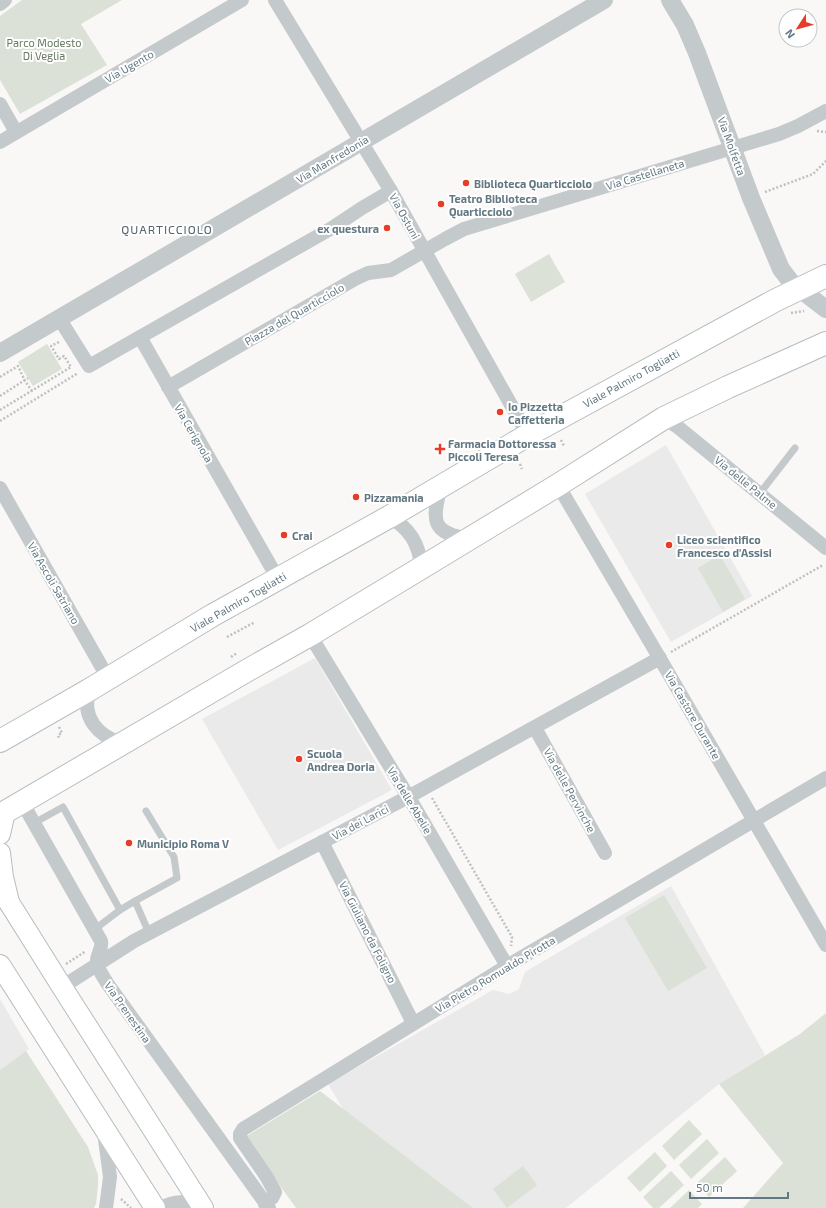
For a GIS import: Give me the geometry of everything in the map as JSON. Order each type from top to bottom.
[{"type":"main road","name":"Viale Palmiro Togliatti","points":[[0,741],[89,690],[213,615],[389,517],[528,435],[776,300],[826,276]]},
{"type":"main road","points":[[0,834],[9,810],[310,635],[558,485],[664,418],[728,387],[826,343]]},
{"type":"main road","points":[[0,853],[4,895],[202,1207]]},
{"type":"main road","points":[[3,972],[155,1208]]},
{"type":"street","points":[[0,4],[5,0]]},
{"type":"street","name":"Via Ugento","points":[[0,142],[242,0]]},
{"type":"street","name":"Via Ostuni","points":[[276,0],[391,191],[528,435]]},
{"type":"street","name":"Via Manfredonia","points":[[0,353],[604,0]]},
{"type":"street","name":"Via Molfetta","points":[[670,0],[685,25],[696,50],[732,147],[781,269],[787,278],[799,289],[824,307]]},
{"type":"street","points":[[0,104],[16,132]]},
{"type":"street","name":"Via Castellaneta","points":[[424,252],[444,239],[464,229],[789,130],[826,111]]},
{"type":"street","points":[[59,318],[84,369],[332,228],[391,191]]},
{"type":"street","name":"Piazza del Quarticciolo","points":[[168,387],[355,279],[368,273],[391,270],[424,252]]},
{"type":"street","name":"Via Cerignola","points":[[140,337],[278,579]]},
{"type":"street","name":"Via delle Palme","points":[[664,418],[679,428],[826,548]]},
{"type":"street","name":"Via Castore Durante","points":[[558,485],[664,656],[754,821],[826,945]]},
{"type":"street","points":[[441,487],[435,510],[438,525],[447,534],[454,537],[469,539]]},
{"type":"street","name":"Via Ascoli Satriano","points":[[0,488],[108,678]]},
{"type":"street","points":[[389,517],[402,524],[413,538],[419,552],[421,568]]},
{"type":"street","name":"Via delle Abelie","points":[[310,635],[408,797],[510,960]]},
{"type":"street","name":"Via dei Larici","points":[[62,987],[121,948],[408,797],[664,656]]},
{"type":"street","points":[[89,690],[86,701],[88,712],[94,727],[98,732],[108,738],[123,744]]},
{"type":"street","name":"Via delle Pervinche","points":[[535,728],[605,853]]},
{"type":"street","name":"Via Pietro Romualdo Pirotta","points":[[267,1206],[274,1192],[266,1176],[240,1138],[240,1134],[243,1129],[413,1023],[510,960],[754,821],[826,778]]},
{"type":"street","points":[[9,810],[34,823],[95,929],[102,944],[97,965]]},
{"type":"street","name":"Via Giuliano da Foligno","points":[[322,842],[413,1023]]},
{"type":"street","name":"Via Prenestina","points":[[97,965],[114,994],[267,1206]]},
{"type":"street","points":[[102,1124],[110,1177],[106,1208]]},
{"type":"street","points":[[161,1208],[179,1201],[188,1202],[202,1207]]},
{"type":"lane","points":[[760,493],[795,448]]},
{"type":"lane","points":[[34,823],[63,807],[120,910]]},
{"type":"lane","points":[[95,929],[134,901],[177,878],[174,857],[146,811]]},
{"type":"lane","points":[[134,901],[149,933]]},
{"type":"path","points":[[765,192],[813,174],[826,161]]},
{"type":"path","points":[[61,340],[51,346],[59,359],[64,356],[71,367],[72,377]]},
{"type":"path","points":[[0,376],[18,366],[32,391]]},
{"type":"path","points":[[0,410],[71,367]]},
{"type":"path","points":[[0,421],[84,369]]},
{"type":"path","points":[[0,396],[28,378]]},
{"type":"path","points":[[561,440],[564,445],[567,441]]},
{"type":"path","points":[[520,464],[522,469]]},
{"type":"path","points":[[664,656],[823,565]]},
{"type":"path","points":[[227,637],[255,622]]},
{"type":"path","points":[[231,656],[237,653]]},
{"type":"path","points":[[56,723],[62,732],[58,735],[59,738]]},
{"type":"path","points":[[430,796],[512,938],[510,960]]},
{"type":"path","points":[[65,965],[89,949]]},
{"type":"path","points":[[117,1196],[131,1208]]},
{"type":"shaded area","name":"Liceo scientifico Francesco d'Assisi","points":[[666,445],[752,596],[671,642],[585,494]]},
{"type":"shaded area","name":"Scuola Andrea Doria","points":[[315,658],[392,790],[278,850],[202,719]]},
{"type":"shaded area","points":[[671,886],[765,1055],[719,1084],[566,1208],[473,1208],[343,1109],[328,1084],[493,990],[509,994],[519,989],[525,972]]},
{"type":"shaded area","points":[[0,999],[29,1049],[0,1070]]},
{"type":"green space","name":"Parco Modesto Di Veglia","points":[[22,0],[122,0],[81,24],[107,65],[20,114],[0,80],[0,16]]},
{"type":"green space","points":[[549,254],[565,282],[531,302],[515,274]]},
{"type":"green space","points":[[47,344],[62,369],[33,386],[18,362]]},
{"type":"green space","points":[[720,555],[745,599],[723,612],[698,568]]},
{"type":"green space","points":[[664,895],[707,968],[668,991],[625,918]]},
{"type":"green space","points":[[826,1013],[826,1208],[743,1208],[783,1163],[719,1084],[800,1034]]},
{"type":"green space","points":[[26,1051],[88,1147],[98,1175],[96,1204],[94,1208],[0,1208],[0,1070]]},
{"type":"green space","points":[[320,1091],[473,1208],[296,1208],[245,1137]]},
{"type":"green space","points":[[689,1120],[702,1134],[674,1160],[662,1146]]},
{"type":"green space","points":[[707,1139],[719,1153],[691,1179],[679,1165]]},
{"type":"green space","points":[[655,1152],[667,1166],[640,1192],[627,1178]]},
{"type":"green space","points":[[725,1157],[737,1171],[709,1197],[697,1183]]},
{"type":"green space","points":[[523,1166],[537,1185],[507,1208],[493,1189]]},
{"type":"green space","points":[[671,1171],[684,1185],[659,1208],[653,1208],[643,1197]]},
{"type":"green space","points":[[689,1190],[702,1204],[698,1208],[670,1208]]},
{"type":"place","name":"Biblioteca Quarticciolo","points":[[466,183]]},
{"type":"place","name":"Teatro Biblioteca Quarticciolo","points":[[441,204]]},
{"type":"place","name":"ex questura","points":[[387,228]]},
{"type":"place","name":"Io Pizzetta Caffetteria","points":[[500,412]]},
{"type":"place","name":"Farmacia Dottoressa Piccoli Teresa","points":[[440,449]]},
{"type":"place","name":"Pizzamania","points":[[356,497]]},
{"type":"place","name":"Crai","points":[[284,535]]},
{"type":"place","name":"Liceo scientifico Francesco d'Assisi","points":[[669,545]]},
{"type":"place","name":"Scuola Andrea Doria","points":[[299,759]]},
{"type":"place","name":"Municipio Roma V","points":[[129,843]]},
{"type":"district","name":"QUARTICCIOLO","points":[[167,229]]}]
